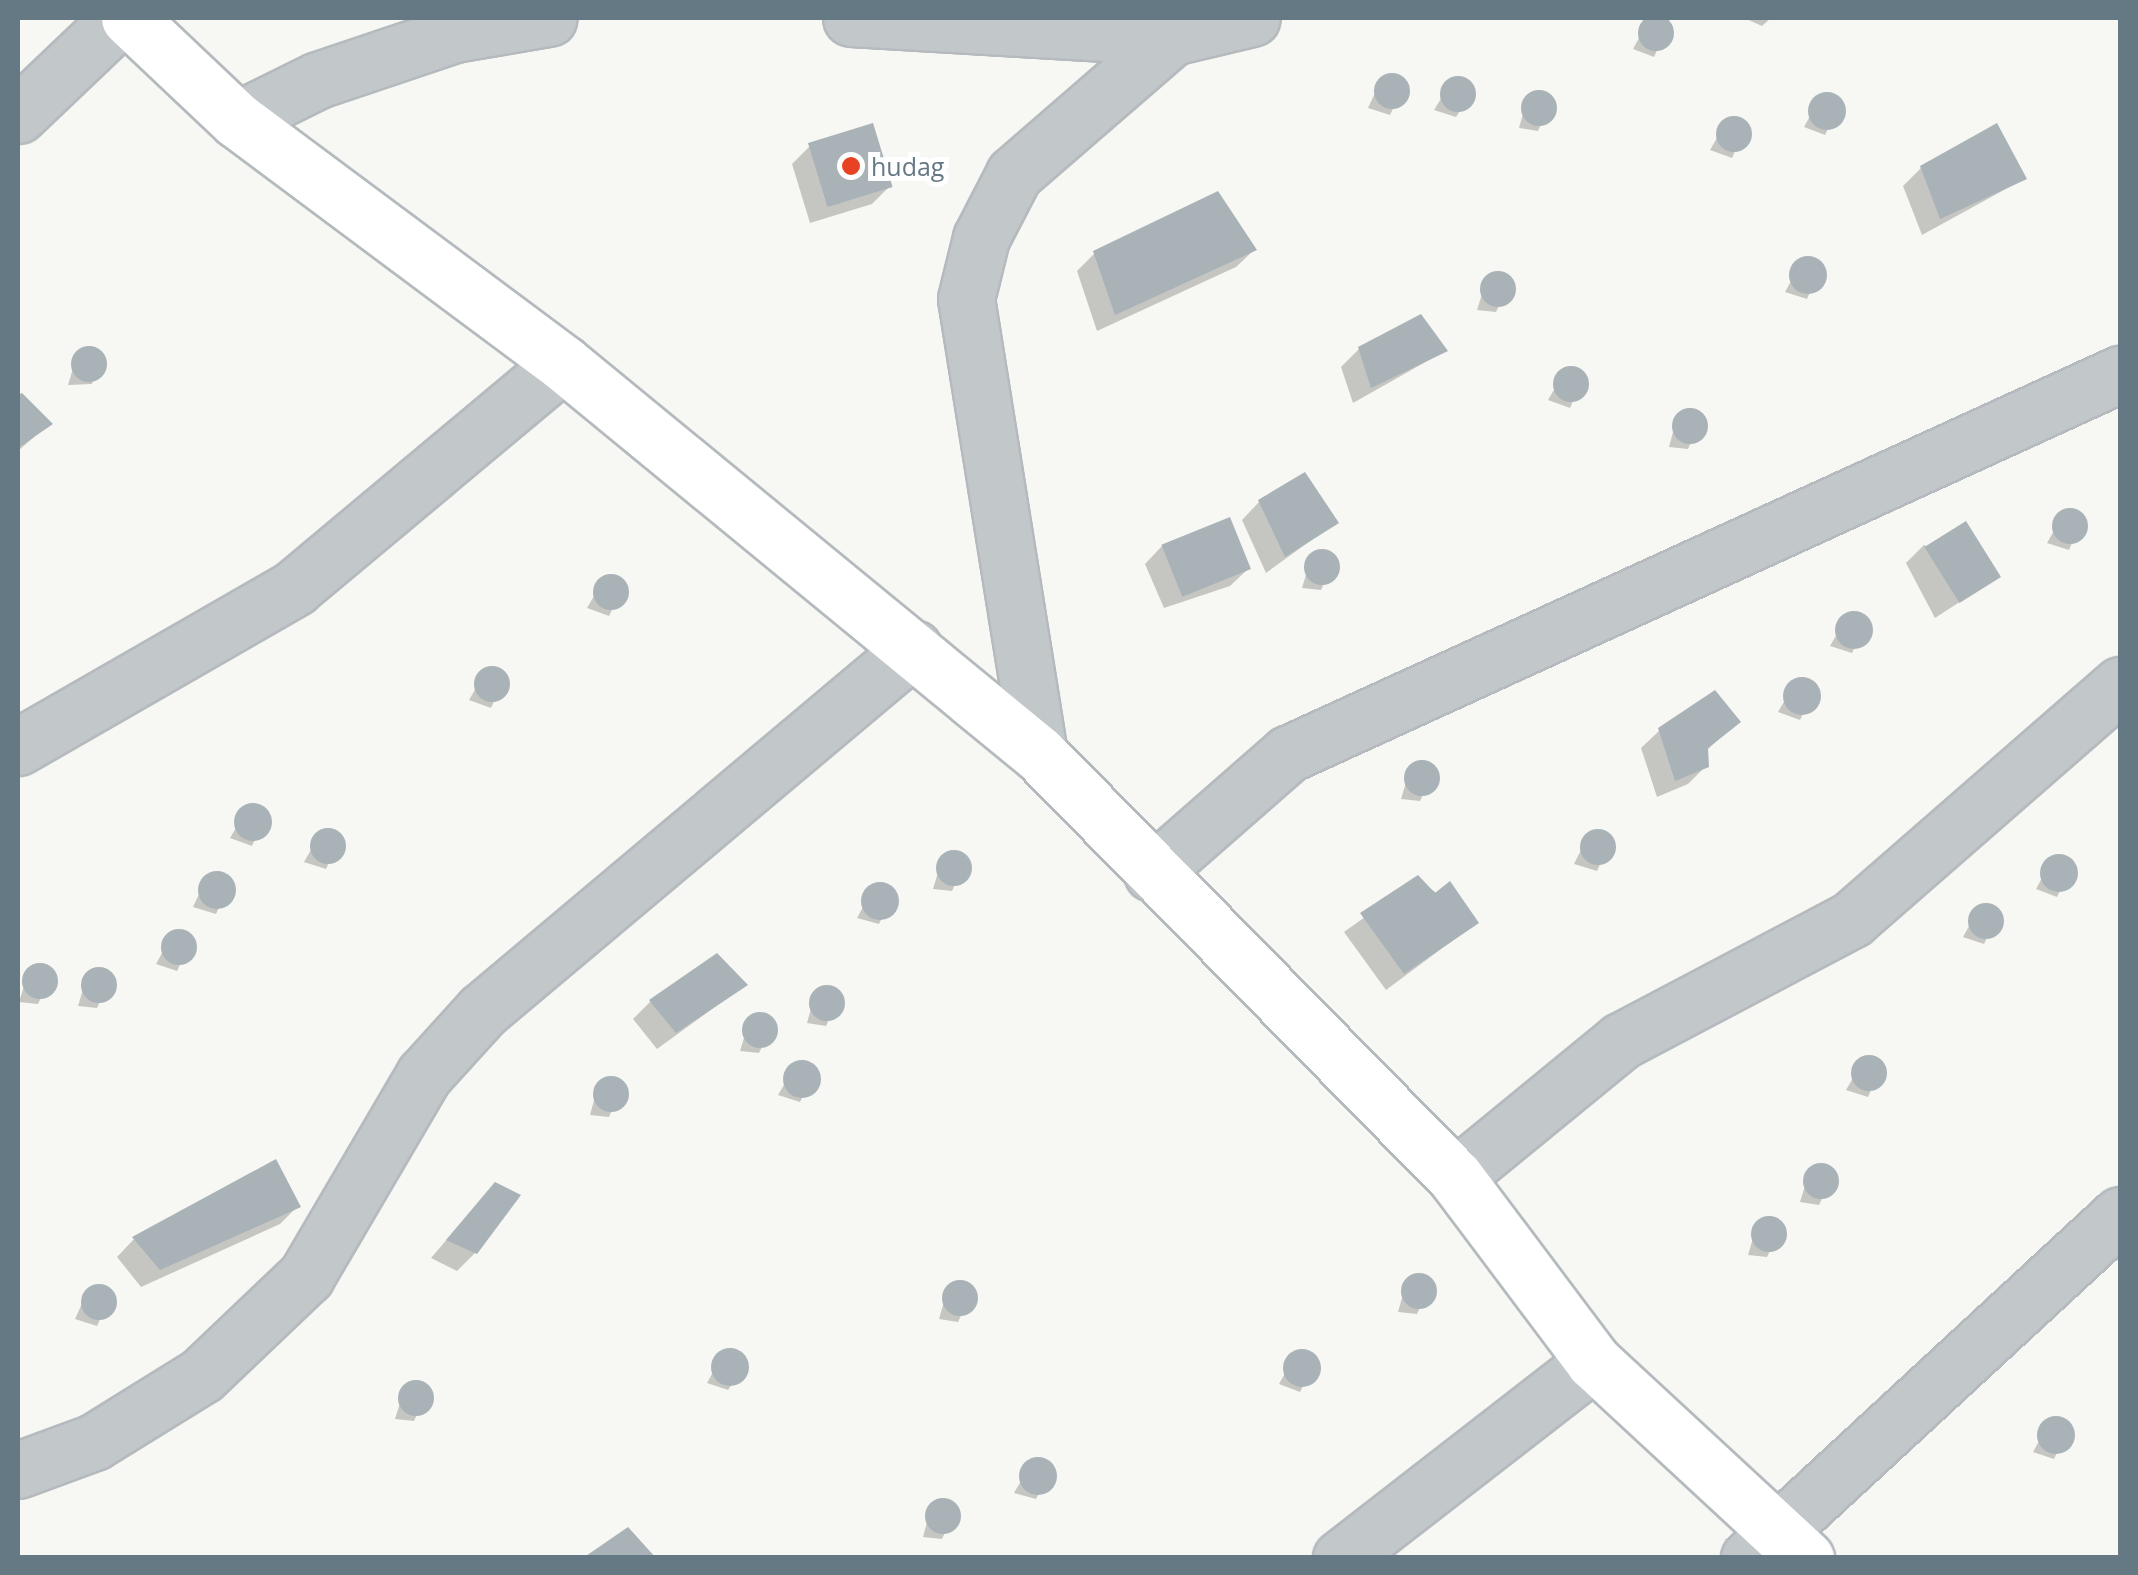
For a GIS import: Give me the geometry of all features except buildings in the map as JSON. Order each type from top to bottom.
[{"type":"street","points":[[18,116],[120,18]]},
{"type":"street","points":[[129,18],[238,120],[563,363],[1039,754],[1455,1177],[1594,1362],[1777,1550],[2120,1216]]},
{"type":"street","points":[[238,120],[318,80],[454,34],[548,18]]},
{"type":"street","points":[[851,18],[1172,37],[1252,18]]},
{"type":"street","points":[[1039,754],[966,299],[981,238],[1014,174],[1172,37]]},
{"type":"street","points":[[18,747],[294,588],[563,363]]},
{"type":"street","points":[[1152,873],[1288,754],[2120,374]]},
{"type":"street","points":[[18,1470],[94,1442],[202,1374],[306,1276],[424,1075],[482,1011],[914,648]]},
{"type":"street","points":[[1455,1177],[1621,1041],[1852,919],[2120,685]]},
{"type":"street","points":[[1341,1558],[1594,1362]]},
{"type":"place","name":"hudag","points":[[851,166]]}]
